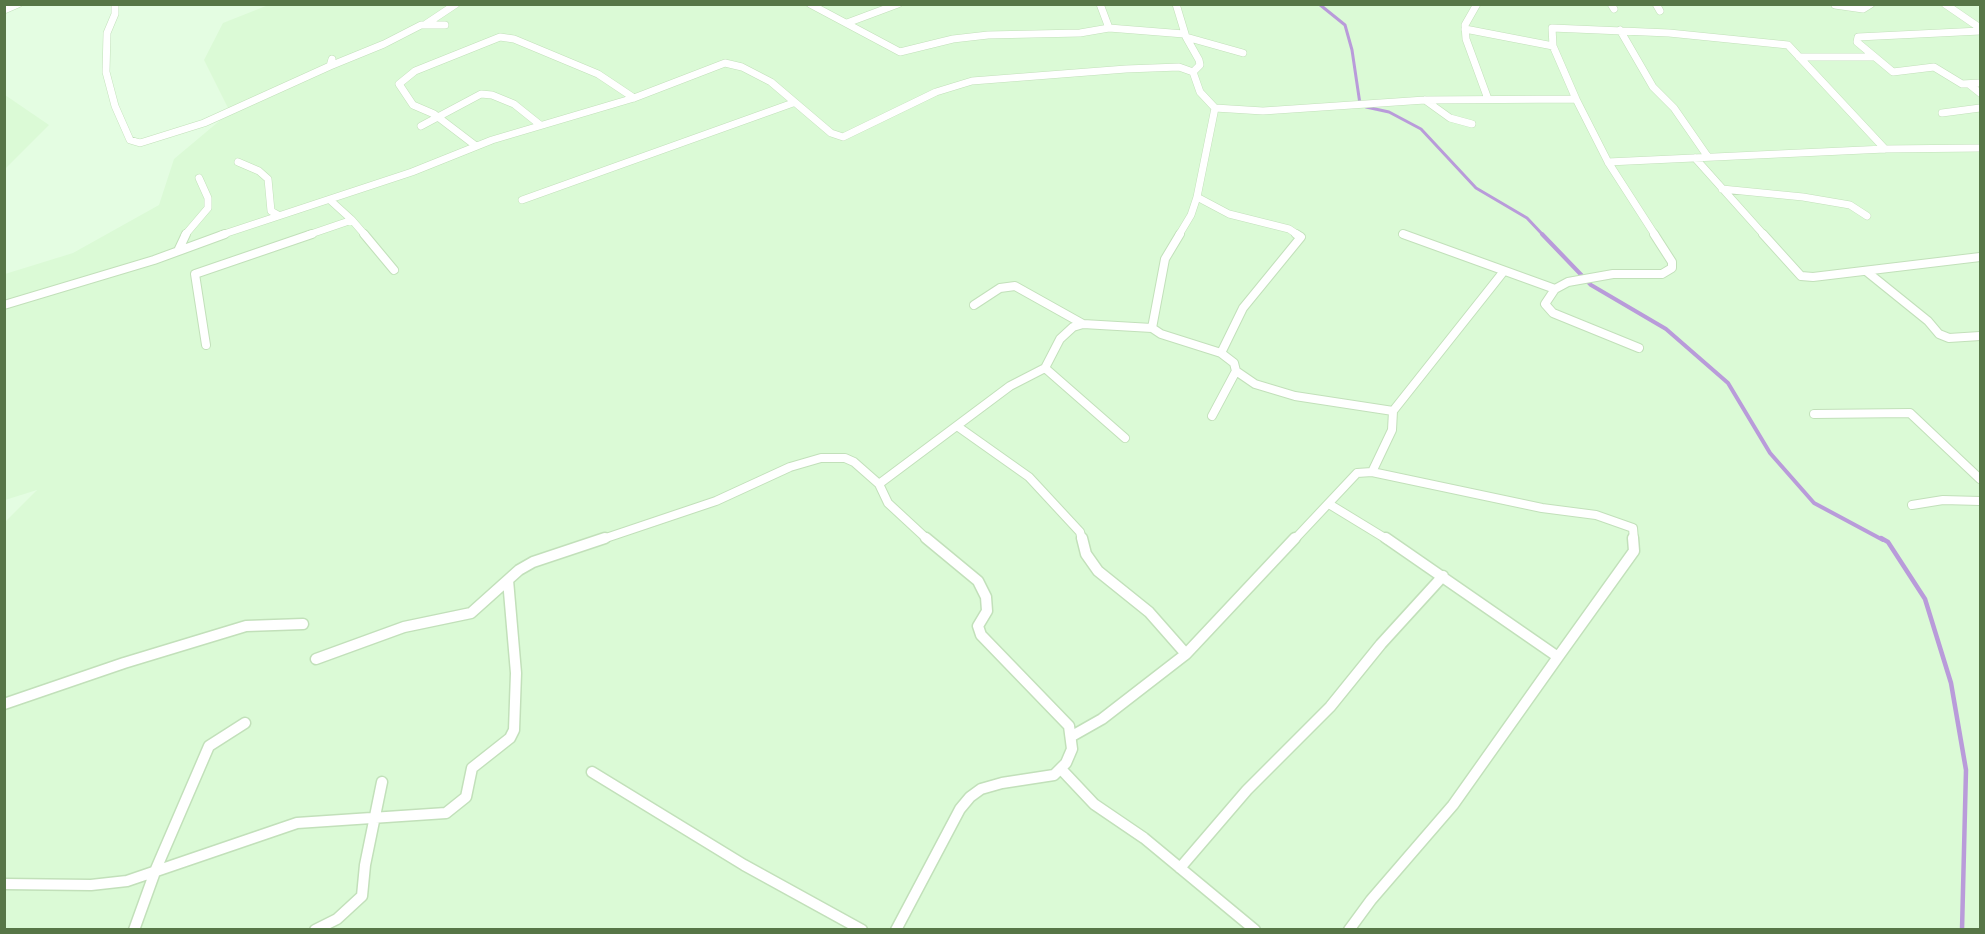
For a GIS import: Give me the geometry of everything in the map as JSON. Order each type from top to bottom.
[{"type":"street","points":[[4,10],[18,4]]},
{"type":"street","points":[[115,4],[115,14],[107,33],[106,72],[115,106],[130,140],[140,143],[204,123],[331,62],[426,24],[456,4]]},
{"type":"street","points":[[810,4],[900,52],[969,36],[1080,33],[1109,28],[1185,36],[1243,53]]},
{"type":"street","points":[[847,23],[898,4]]},
{"type":"street","points":[[1100,4],[1109,28]]},
{"type":"street","points":[[1176,4],[1185,36],[1200,60],[1200,65],[1193,72]]},
{"type":"street","points":[[1477,4],[1465,29],[1480,83],[1488,99]]},
{"type":"street","points":[[1835,5],[1863,9],[1871,4]]},
{"type":"street","points":[[1945,4],[1980,30]]},
{"type":"street","points":[[426,24],[445,25]]},
{"type":"street","points":[[1639,348],[1553,313],[1545,304],[1562,284],[1613,274],[1662,274],[1672,268],[1672,262],[1608,162],[1576,99],[1553,46],[1551,30],[1557,27],[1620,30],[1788,45],[1885,148]]},
{"type":"street","points":[[1465,29],[1553,46]]},
{"type":"street","points":[[1620,30],[1653,87],[1674,108],[1708,157]]},
{"type":"street","points":[[1980,30],[1858,37],[1857,42],[1893,72],[1934,67],[1962,84],[1980,83]]},
{"type":"street","points":[[476,146],[439,118],[413,105],[406,90],[399,84],[416,71],[500,37],[514,39],[598,74],[634,98]]},
{"type":"street","points":[[1799,57],[1874,57]]},
{"type":"street","points":[[4,305],[178,251],[278,215],[412,172],[539,124],[634,98],[713,67],[733,63],[771,82],[831,133],[843,137],[936,92],[972,81],[997,77],[1179,67],[1193,72]]},
{"type":"street","points":[[1193,72],[1200,92],[1215,108],[1263,111],[1425,100],[1576,99]]},
{"type":"street","points":[[1970,85],[1980,93]]},
{"type":"street","points":[[421,126],[481,94],[492,94],[514,104],[539,124]]},
{"type":"street","points":[[1425,100],[1450,118],[1472,124]]},
{"type":"street","points":[[522,200],[793,103]]},
{"type":"street","points":[[1152,328],[1165,259],[1191,215],[1197,197],[1215,108]]},
{"type":"street","points":[[1942,113],[1980,108]]},
{"type":"street","points":[[1608,162],[1885,148],[1980,148]]},
{"type":"street","points":[[1695,158],[1801,276],[1813,278],[1866,271],[1879,267],[1980,257]]},
{"type":"street","points":[[238,162],[259,171],[268,179],[271,211],[278,215]]},
{"type":"street","points":[[178,251],[185,235],[208,208],[208,198],[199,178]]},
{"type":"street","points":[[1722,189],[1803,196],[1850,205],[1867,216]]},
{"type":"street","points":[[1197,197],[1229,214],[1289,229],[1301,237],[1244,308],[1221,353]]},
{"type":"street","points":[[330,200],[352,220],[394,270]]},
{"type":"street","points":[[206,345],[195,274],[352,220]]},
{"type":"street","points":[[1402,234],[1504,271],[1553,293]]},
{"type":"street","points":[[1372,472],[1392,429],[1393,411],[1504,271]]},
{"type":"street","points":[[1866,271],[1928,321],[1939,334],[1949,338],[1980,336]]},
{"type":"street","points":[[974,305],[1000,288],[1015,286],[1083,324],[1152,328],[1161,334],[1221,353],[1230,357],[1236,371],[1255,384],[1295,396],[1393,411]]},
{"type":"street","points":[[879,484],[1010,386],[1045,368],[1065,332],[1083,324]]},
{"type":"street","points":[[1045,368],[1125,438]]},
{"type":"street","points":[[1212,416],[1236,371]]},
{"type":"street","points":[[1814,414],[1910,413],[1980,479]]},
{"type":"street","points":[[957,426],[1029,477],[1080,531],[1086,554],[1098,571],[1149,612],[1185,654]]},
{"type":"street","points":[[316,658],[404,627],[471,613],[508,580],[533,562],[716,501],[790,467],[821,458],[845,458],[879,484],[888,503],[945,555],[978,581],[986,597],[987,612],[978,626],[981,635],[1069,726],[1072,736],[1072,749],[1061,770],[1042,778],[981,789],[970,797],[960,809],[896,930]]},
{"type":"street","points":[[1072,736],[1102,719],[1185,654],[1357,473],[1372,472],[1542,508],[1596,515],[1633,528],[1634,551],[1453,805],[1371,900],[1349,930]]},
{"type":"street","points":[[1912,505],[1943,500],[1980,501]]},
{"type":"street","points":[[1329,504],[1412,554],[1558,657]]},
{"type":"street","points":[[1180,868],[1247,790],[1330,707],[1381,644],[1443,576]]},
{"type":"street","points":[[4,885],[91,885],[127,881],[156,869],[297,823],[446,813],[466,796],[472,768],[510,738],[514,730],[516,673],[508,580]]},
{"type":"street","points":[[4,704],[124,663],[236,629],[303,624]]},
{"type":"street","points":[[134,930],[156,869],[209,746],[245,723]]},
{"type":"street","points":[[1061,770],[1094,804],[1144,838],[1255,930]]},
{"type":"street","points":[[592,772],[744,865],[862,930]]},
{"type":"street","points":[[315,930],[337,919],[362,896],[365,865],[382,782]]},
{"type":"shaded area","points":[[271,4],[1980,5],[1980,929],[5,930],[5,522],[37,490],[5,500],[5,274],[73,253],[159,205],[174,159],[230,112],[204,60],[223,23]]},
{"type":"shaded area","points":[[5,95],[49,125],[5,169]]},
{"type":"waterway","points":[[1319,4],[1345,25],[1352,50],[1360,104]]},
{"type":"waterway","points":[[1366,107],[1389,112],[1421,129],[1476,188],[1527,218],[1543,235]]},
{"type":"waterway","points":[[1542,234],[1591,285],[1666,329],[1728,383],[1770,453],[1814,503],[1883,540]]},
{"type":"waterway","points":[[1881,538],[1888,542],[1925,599],[1951,683],[1966,770],[1962,930]]}]
